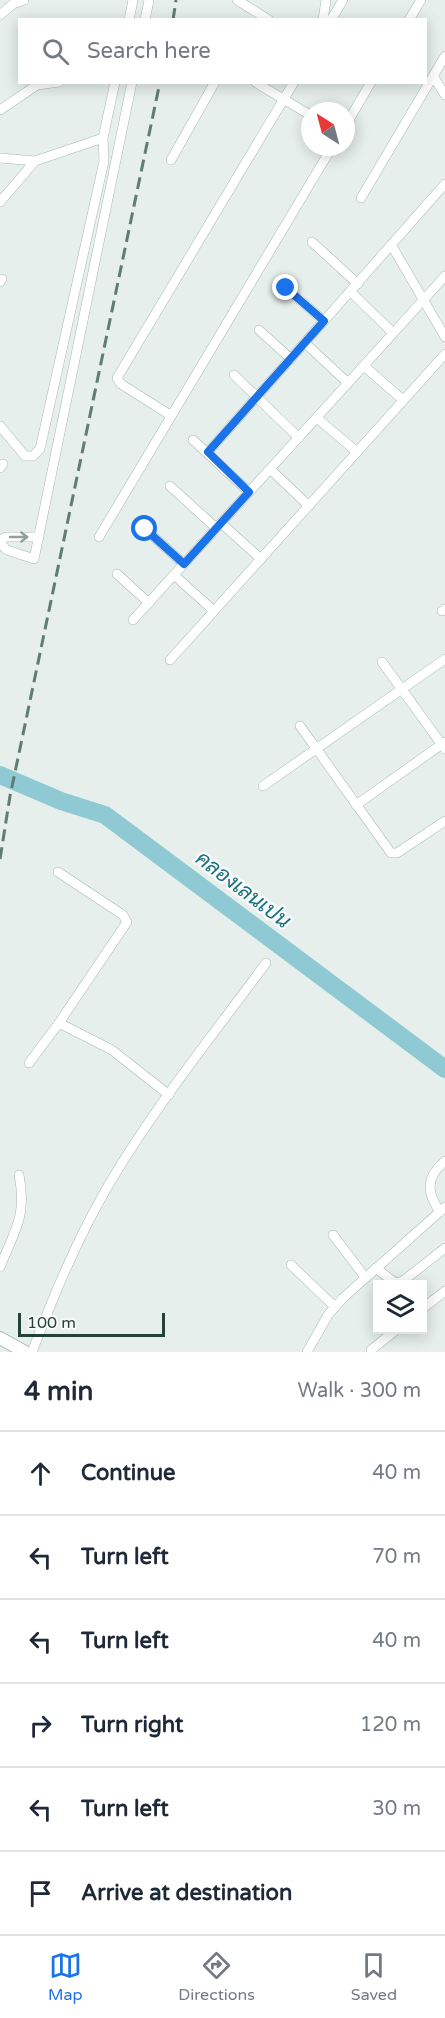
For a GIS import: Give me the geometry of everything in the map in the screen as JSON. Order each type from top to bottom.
[{"type":"street","points":[[0,15],[14,3],[24,0]]},
{"type":"street","points":[[129,18],[133,0]]},
{"type":"street","points":[[145,18],[149,0]]},
{"type":"street","points":[[237,0],[266,18]]},
{"type":"street","points":[[323,18],[326,0]]},
{"type":"street","points":[[332,18],[343,0]]},
{"type":"street","points":[[410,18],[421,0]]},
{"type":"street","points":[[361,198],[445,56]]},
{"type":"street","points":[[433,76],[445,94]]},
{"type":"street","points":[[0,110],[37,85],[44,84]]},
{"type":"street","points":[[0,426],[25,456],[33,456],[40,449],[105,161],[103,138],[115,84]]},
{"type":"street","points":[[39,537],[6,537],[0,541],[8,550],[34,560],[39,537],[132,84]]},
{"type":"street","points":[[171,160],[214,84]]},
{"type":"street","points":[[258,84],[301,109]]},
{"type":"street","points":[[170,415],[121,384],[117,378],[293,84]]},
{"type":"street","points":[[355,109],[370,84]]},
{"type":"street","points":[[0,158],[35,161],[103,138]]},
{"type":"street","points":[[99,537],[327,156]]},
{"type":"street","points":[[0,202],[35,161]]},
{"type":"street","points":[[208,452],[445,184]]},
{"type":"street","points":[[312,242],[358,284]]},
{"type":"street","points":[[392,246],[445,338]]},
{"type":"street","points":[[134,620],[445,276]]},
{"type":"street","points":[[286,288],[324,321]]},
{"type":"street","points":[[351,292],[393,333]]},
{"type":"street","points":[[259,330],[291,359]]},
{"type":"street","points":[[305,343],[348,383]]},
{"type":"street","points":[[170,660],[445,354]]},
{"type":"street","points":[[364,366],[403,400]]},
{"type":"street","points":[[234,375],[299,438]]},
{"type":"street","points":[[317,418],[357,452]]},
{"type":"street","points":[[193,440],[249,492]]},
{"type":"street","points":[[271,470],[309,506]]},
{"type":"street","points":[[170,486],[261,559]]},
{"type":"street","points":[[145,529],[184,564]]},
{"type":"street","points":[[117,574],[149,603]]},
{"type":"street","points":[[174,575],[214,611]]},
{"type":"street","points":[[263,786],[445,660]]},
{"type":"street","points":[[356,806],[444,745],[382,662]]},
{"type":"street","points":[[300,726],[356,806],[394,854],[445,821]]},
{"type":"street","points":[[29,1063],[59,1023],[127,922],[123,915],[58,872]]},
{"type":"street","points":[[32,1352],[70,1258],[108,1187],[169,1095],[266,963]]},
{"type":"street","points":[[59,1023],[112,1050],[169,1095]]},
{"type":"street","points":[[307,1352],[335,1307],[365,1277],[442,1209],[429,1197],[428,1182],[436,1169],[445,1161]]},
{"type":"street","points":[[0,1267],[21,1217],[23,1196],[19,1175]]},
{"type":"street","points":[[333,1235],[365,1277]]},
{"type":"street","points":[[376,1268],[395,1283],[403,1281],[445,1248]]},
{"type":"street","points":[[291,1265],[335,1307]]},
{"type":"street","points":[[427,1306],[445,1291]]},
{"type":"street","points":[[371,1350],[390,1334]]},
{"type":"street","points":[[0,1338],[25,1352]]},
{"type":"waterway","name":"คลองเลนเปน","points":[[0,775],[61,801],[105,815],[445,1069]]},
{"type":"railway","points":[[173,18],[176,0]]},
{"type":"railway","points":[[0,859],[10,796],[160,84]]},
{"type":"route","points":[[145,529],[184,564],[249,492],[208,452],[324,321],[286,288]]}]
